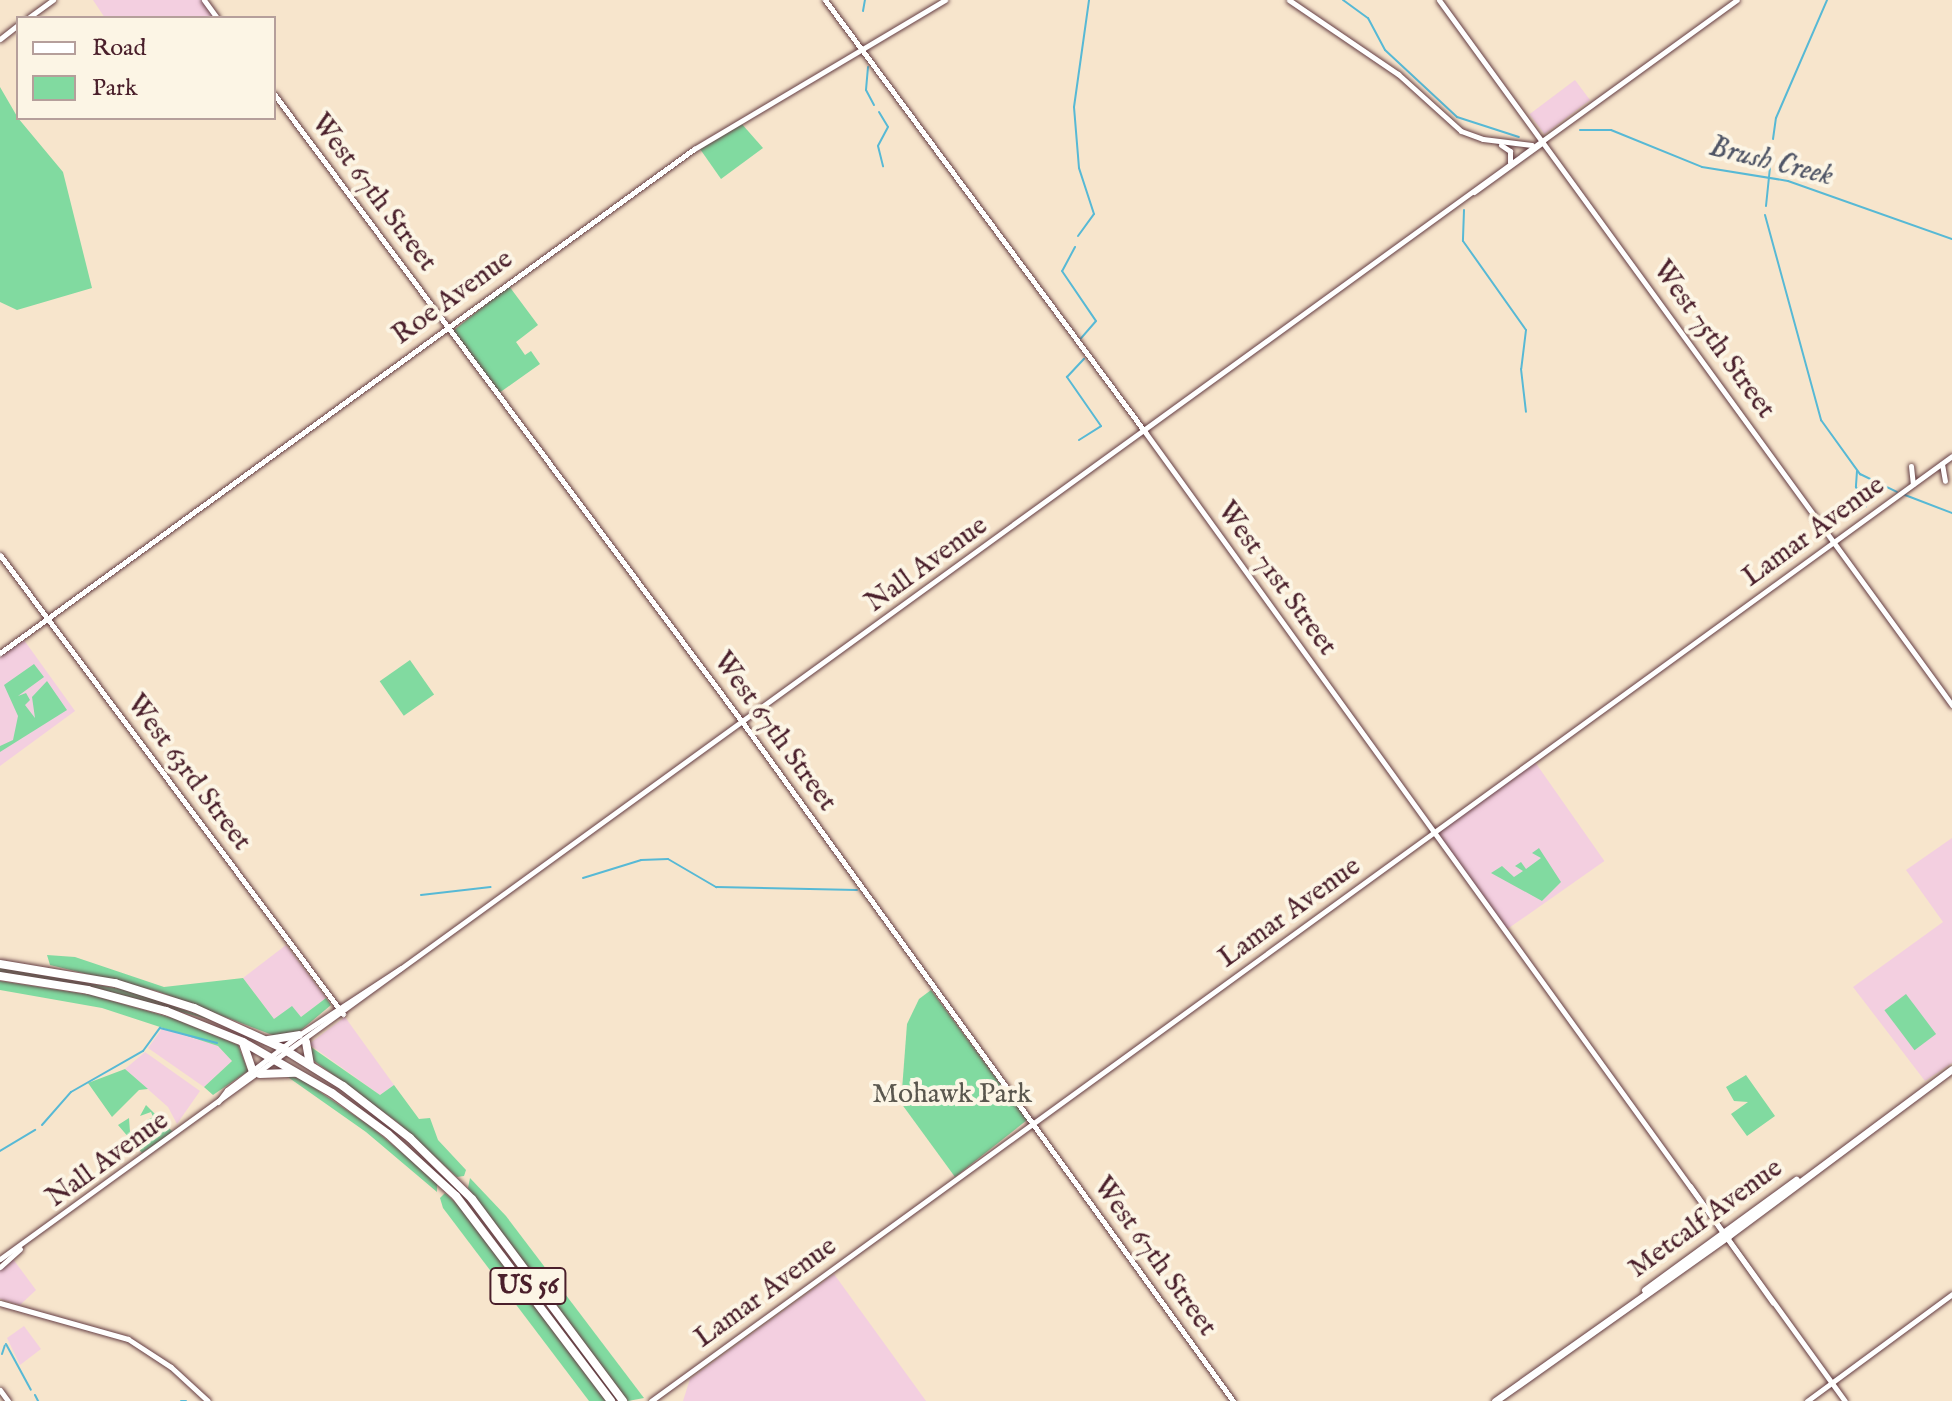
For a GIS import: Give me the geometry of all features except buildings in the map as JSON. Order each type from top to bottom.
[{"type":"highway","name":"US 56","points":[[0,964],[127,986],[267,1040],[310,1065],[394,1124],[459,1185],[509,1244],[623,1401]]},
{"type":"highway","name":"US 56","points":[[0,976],[113,996],[243,1042],[298,1072],[379,1126],[456,1196],[611,1401]]},
{"type":"highway","points":[[267,1040],[302,1038],[310,1065]]},
{"type":"highway","points":[[243,1042],[256,1071],[298,1072]]},
{"type":"main road","name":"Metcalf Avenue","points":[[1495,1401],[1952,1069]]},
{"type":"street","points":[[31,16],[53,0]]},
{"type":"street","name":"West 71st Street","points":[[825,0],[1145,432],[1845,1401]]},
{"type":"street","name":"Roe Avenue","points":[[0,653],[694,149],[945,0]]},
{"type":"street","points":[[1289,0],[1398,74],[1453,126],[1497,142],[1510,151],[1510,162]]},
{"type":"street","name":"West 75th Street","points":[[1439,0],[1952,705]]},
{"type":"street","name":"Nall Avenue","points":[[274,1059],[282,1048],[343,1014],[402,968],[1145,432],[1533,145],[1543,141],[1737,0]]},
{"type":"street","points":[[0,39],[16,27]]},
{"type":"street","name":"West 67th Street","points":[[276,97],[743,723],[1233,1401]]},
{"type":"street","name":"Nall Avenue","points":[[1473,192],[1537,150],[1543,141]]},
{"type":"street","points":[[1497,142],[1533,145]]},
{"type":"street","name":"Lamar Avenue","points":[[651,1401],[1952,456]]},
{"type":"street","points":[[1942,464],[1945,481]]},
{"type":"street","points":[[1911,466],[1912,485]]},
{"type":"street","name":"West 63rd Street","points":[[0,555],[343,1014]]},
{"type":"street","name":"Nall Avenue","points":[[0,1267],[256,1071],[274,1059],[291,1053],[302,1038],[338,1008],[402,968]]},
{"type":"street","name":"Nall Avenue","points":[[0,1259],[20,1249]]},
{"type":"street","points":[[1807,1401],[1952,1294]]},
{"type":"street","points":[[0,1303],[128,1339],[171,1367],[208,1401]]},
{"type":"street","points":[[0,1390],[8,1401]]},
{"type":"shaded area","points":[[93,0],[202,0],[214,16],[104,16]]},
{"type":"shaded area","points":[[1575,80],[1590,100],[1545,134],[1529,114]]},
{"type":"shaded area","points":[[24,640],[75,711],[0,766],[0,657]]},
{"type":"shaded area","points":[[1535,762],[1604,861],[1504,931],[1435,832]]},
{"type":"shaded area","points":[[1952,838],[1952,1063],[1925,1081],[1853,987],[1943,922],[1906,870]]},
{"type":"shaded area","points":[[286,945],[326,998],[301,1017],[274,1019],[243,978]]},
{"type":"shaded area","points":[[345,1017],[394,1085],[380,1095],[309,1044]]},
{"type":"shaded area","points":[[164,1026],[218,1046],[232,1061],[204,1087],[148,1048]]},
{"type":"shaded area","points":[[145,1052],[200,1091],[177,1124],[168,1107],[125,1069]]},
{"type":"shaded area","points":[[13,1259],[36,1290],[20,1305],[0,1299],[0,1268]]},
{"type":"shaded area","points":[[834,1274],[926,1401],[683,1401],[690,1379]]},
{"type":"shaded area","points":[[24,1326],[41,1349],[20,1365],[7,1338]]},
{"type":"green space","points":[[0,87],[16,120],[20,120],[63,172],[92,288],[17,310],[0,302]]},
{"type":"green space","points":[[741,123],[763,148],[721,179],[700,149]]},
{"type":"green space","points":[[509,286],[538,325],[516,342],[525,355],[531,351],[540,364],[499,393],[453,331]]},
{"type":"green space","points":[[410,660],[434,694],[404,716],[380,681]]},
{"type":"green space","points":[[34,664],[44,677],[18,696],[26,693],[30,700],[25,705],[35,718],[32,697],[47,681],[67,710],[0,752],[0,746],[13,740],[18,716],[4,685]]},
{"type":"green space","points":[[1539,848],[1561,882],[1542,901],[1491,873],[1502,866],[1514,877],[1523,871],[1515,866],[1521,862],[1526,869],[1541,858],[1532,853]]},
{"type":"green space","points":[[47,955],[75,957],[164,987],[243,978],[274,1019],[292,1006],[301,1017],[326,998],[331,1005],[300,1031],[275,1036],[157,991],[50,965]]},
{"type":"green space","points":[[0,968],[126,990],[222,1023],[86,986],[0,973]]},
{"type":"green space","points":[[0,981],[91,995],[172,1018],[238,1045],[248,1071],[213,1095],[204,1087],[232,1061],[218,1046],[102,1008],[0,990]]},
{"type":"green space","name":"Mohawk Park","points":[[931,990],[1027,1120],[955,1177],[901,1103],[907,1024],[919,999]]},
{"type":"green space","points":[[1906,994],[1936,1034],[1915,1050],[1884,1010]]},
{"type":"green space","points":[[311,1047],[380,1095],[394,1085],[419,1119],[430,1118],[438,1140],[466,1170],[464,1176],[457,1177],[397,1122],[313,1060]]},
{"type":"green space","points":[[125,1069],[148,1089],[139,1090],[112,1117],[88,1083]]},
{"type":"green space","points":[[285,1075],[301,1079],[370,1126],[423,1170],[437,1184],[437,1192],[366,1132]]},
{"type":"green space","points":[[1746,1075],[1775,1116],[1747,1136],[1731,1114],[1748,1102],[1734,1101],[1726,1087]]},
{"type":"green space","points":[[146,1105],[173,1132],[142,1153],[118,1125],[129,1118],[130,1132],[146,1144],[155,1135],[147,1120],[153,1117],[151,1112],[140,1116]]},
{"type":"green space","points":[[470,1178],[506,1216],[644,1398],[628,1401],[468,1188]]},
{"type":"green space","points":[[445,1193],[463,1210],[606,1401],[589,1401],[443,1208],[440,1198]]},
{"type":"waterway","points":[[863,11],[865,0]]},
{"type":"waterway","points":[[1078,236],[1094,214],[1079,168],[1074,107],[1089,0]]},
{"type":"waterway","name":"Brush Creek","points":[[1343,0],[1368,18],[1385,50],[1457,117],[1519,137]]},
{"type":"waterway","points":[[1773,139],[1776,118],[1827,0]]},
{"type":"waterway","points":[[868,67],[866,90],[874,105]]},
{"type":"waterway","points":[[879,112],[888,127],[878,146],[883,166]]},
{"type":"waterway","name":"Brush Creek","points":[[1580,130],[1611,130],[1702,167],[1788,181],[1952,239]]},
{"type":"waterway","name":"Brush Creek","points":[[1766,206],[1772,148]]},
{"type":"waterway","points":[[1464,210],[1463,241],[1526,330],[1521,369],[1526,412]]},
{"type":"waterway","points":[[1765,215],[1821,420],[1860,474],[1897,492]]},
{"type":"waterway","points":[[1075,247],[1062,271],[1096,321],[1081,338]]},
{"type":"waterway","points":[[1079,440],[1101,426],[1067,377],[1084,359]]},
{"type":"waterway","points":[[1857,471],[1856,487],[1866,507]]},
{"type":"waterway","points":[[1905,495],[1952,513]]},
{"type":"waterway","points":[[583,878],[641,860],[668,859],[716,887],[857,890]]},
{"type":"waterway","points":[[421,895],[491,887]]},
{"type":"waterway","points":[[42,1125],[71,1092],[143,1051],[160,1028],[217,1043]]},
{"type":"waterway","points":[[0,1151],[35,1130]]},
{"type":"waterway","points":[[6,1344],[31,1390]]},
{"type":"waterway","points":[[2,1354],[5,1345]]},
{"type":"waterway","points":[[35,1395],[38,1401]]},
{"type":"waterway","points":[[181,1401],[186,1401]]}]
